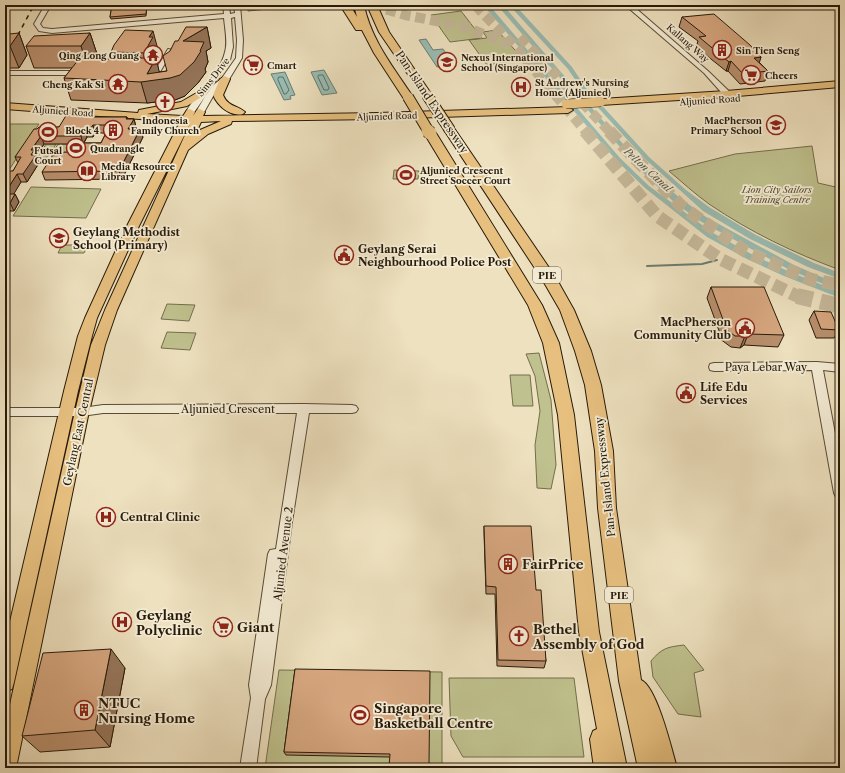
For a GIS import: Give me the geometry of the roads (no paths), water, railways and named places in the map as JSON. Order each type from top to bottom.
[{"type":"highway","points":[[345,5],[359,29],[367,32]]},
{"type":"highway","name":"Pan-Island Expressway","points":[[359,5],[361,18],[367,32],[484,219],[535,305],[546,331],[554,355],[566,415],[589,632],[616,768]]},
{"type":"highway","name":"Pan-Island Expressway","points":[[372,5],[392,42],[549,278],[567,310],[582,348],[593,385],[604,450],[607,508],[630,681],[649,768]]},
{"type":"highway","points":[[383,5],[386,30]]},
{"type":"highway","points":[[589,632],[604,768]]},
{"type":"highway","points":[[630,681],[646,704],[652,719],[666,768]]},
{"type":"main road","points":[[225,79],[218,95],[222,104],[241,115]]},
{"type":"main road","points":[[706,95],[717,89],[717,83]]},
{"type":"main road","name":"Aljunied Road","points":[[602,105],[706,95],[729,96],[840,84]]},
{"type":"main road","name":"Aljunied Road","points":[[5,106],[146,115],[377,116],[602,105],[840,89]]},
{"type":"main road","points":[[146,115],[184,104],[200,94]]},
{"type":"main road","name":"Aljunied Road","points":[[5,102],[146,115]]},
{"type":"main road","points":[[146,115],[164,123],[170,128],[173,133],[177,149],[213,127],[241,115]]},
{"type":"main road","name":"Geylang East Central","points":[[6,768],[75,408],[79,357],[91,318],[193,115]]},
{"type":"main road","name":"Geylang East Central","points":[[5,682],[50,489],[75,408]]},
{"type":"street","points":[[5,8],[25,5]]},
{"type":"street","points":[[48,5],[37,24],[41,30],[52,31],[125,28],[238,15]]},
{"type":"street","name":"Sims Drive","points":[[193,115],[200,94],[217,74],[229,52],[226,5]]},
{"type":"street","name":"Sims Drive","points":[[193,115],[213,90],[225,79],[239,58],[240,40],[237,5]]},
{"type":"street","name":"Kallang Way","points":[[628,5],[706,72],[729,96]]},
{"type":"street","points":[[141,72],[158,72],[170,50]]},
{"type":"street","points":[[5,73],[92,73]]},
{"type":"street","points":[[818,366],[840,493]]},
{"type":"street","name":"Paya Lebar Way","points":[[714,367],[818,366],[840,368]]},
{"type":"street","points":[[5,405],[75,408]]},
{"type":"street","points":[[5,412],[75,408]]},
{"type":"street","name":"Aljunied Crescent","points":[[75,408],[352,409]]},
{"type":"street","name":"Aljunied Avenue 2","points":[[248,768],[258,698],[256,685],[301,409]]},
{"type":"water","points":[[426,39],[433,50],[443,49],[454,64],[437,67],[419,40]]},
{"type":"water","points":[[324,70],[337,93],[322,95],[311,72]]},
{"type":"water","points":[[285,72],[295,95],[290,96],[291,99],[284,100],[271,74]]},
{"type":"waterway","name":"Pelton Canal","points":[[486,5],[618,159],[647,187],[710,235],[752,258],[840,295]]},
{"type":"waterway","name":"Pelton Canal","points":[[500,5],[641,168],[677,200],[703,219],[791,267],[840,288]]},
{"type":"waterway","name":"Pelton Canal","points":[[512,5],[570,68],[584,89],[647,158],[684,191],[706,209],[753,237],[811,265],[840,276]]},
{"type":"waterway","points":[[739,250],[747,243]]},
{"type":"waterway","points":[[647,266],[702,264],[717,260]]},
{"type":"tunnel","points":[[372,5],[405,15],[466,27],[506,43]]},
{"type":"tunnel","points":[[475,5],[518,50],[586,132]]},
{"type":"tunnel","points":[[520,37],[610,132]]},
{"type":"tunnel","points":[[585,131],[657,216],[720,259],[799,297]]},
{"type":"tunnel","points":[[609,131],[681,206],[745,251],[809,279],[840,285]]},
{"type":"tunnel","points":[[797,296],[840,306]]},
{"type":"railway","points":[[5,59],[34,5]]},
{"type":"place","name":"Sin Tien Seng","points":[[722,50]]},
{"type":"place","name":"Qing Long Guang","points":[[153,55]]},
{"type":"place","name":"Nexus International School (Singapore)","points":[[447,62]]},
{"type":"place","name":"Cmart","points":[[253,65]]},
{"type":"place","name":"Cheers","points":[[751,75]]},
{"type":"place","name":"Cheng Kak Si","points":[[118,84]]},
{"type":"place","name":"St Andrew's Nursing Home (Aljunied)","points":[[521,87]]},
{"type":"place","name":"Indonesia Family Church","points":[[165,102]]},
{"type":"place","name":"MacPherson Primary School","points":[[776,125]]},
{"type":"place","name":"Block 4","points":[[113,130]]},
{"type":"place","name":"Futsal Court","points":[[48,132]]},
{"type":"place","name":"Quadrangle","points":[[76,148]]},
{"type":"place","name":"Media Resource Library","points":[[87,171]]},
{"type":"place","name":"Aljunied Crescent Street Soccer Court","points":[[406,175]]},
{"type":"place","name":"Geylang Methodist School (Primary)","points":[[59,238]]},
{"type":"place","name":"Geylang Serai Neighbourhood Police Post","points":[[344,255]]},
{"type":"place","name":"MacPherson Community Club","points":[[745,328]]},
{"type":"place","name":"Life Edu Services","points":[[686,393]]},
{"type":"place","name":"Central Clinic","points":[[106,517]]},
{"type":"place","name":"FairPrice","points":[[508,564]]},
{"type":"place","name":"Geylang Polyclinic","points":[[122,622]]},
{"type":"place","name":"Giant","points":[[223,627]]},
{"type":"place","name":"Bethel Assembly of God","points":[[519,636]]},
{"type":"place","name":"NTUC Nursing Home","points":[[84,710]]},
{"type":"place","name":"Singapore Basketball Centre","points":[[360,715]]},
{"type":"park label","name":"Lion City Sailors Training Centre","points":[[777,194]]}]
